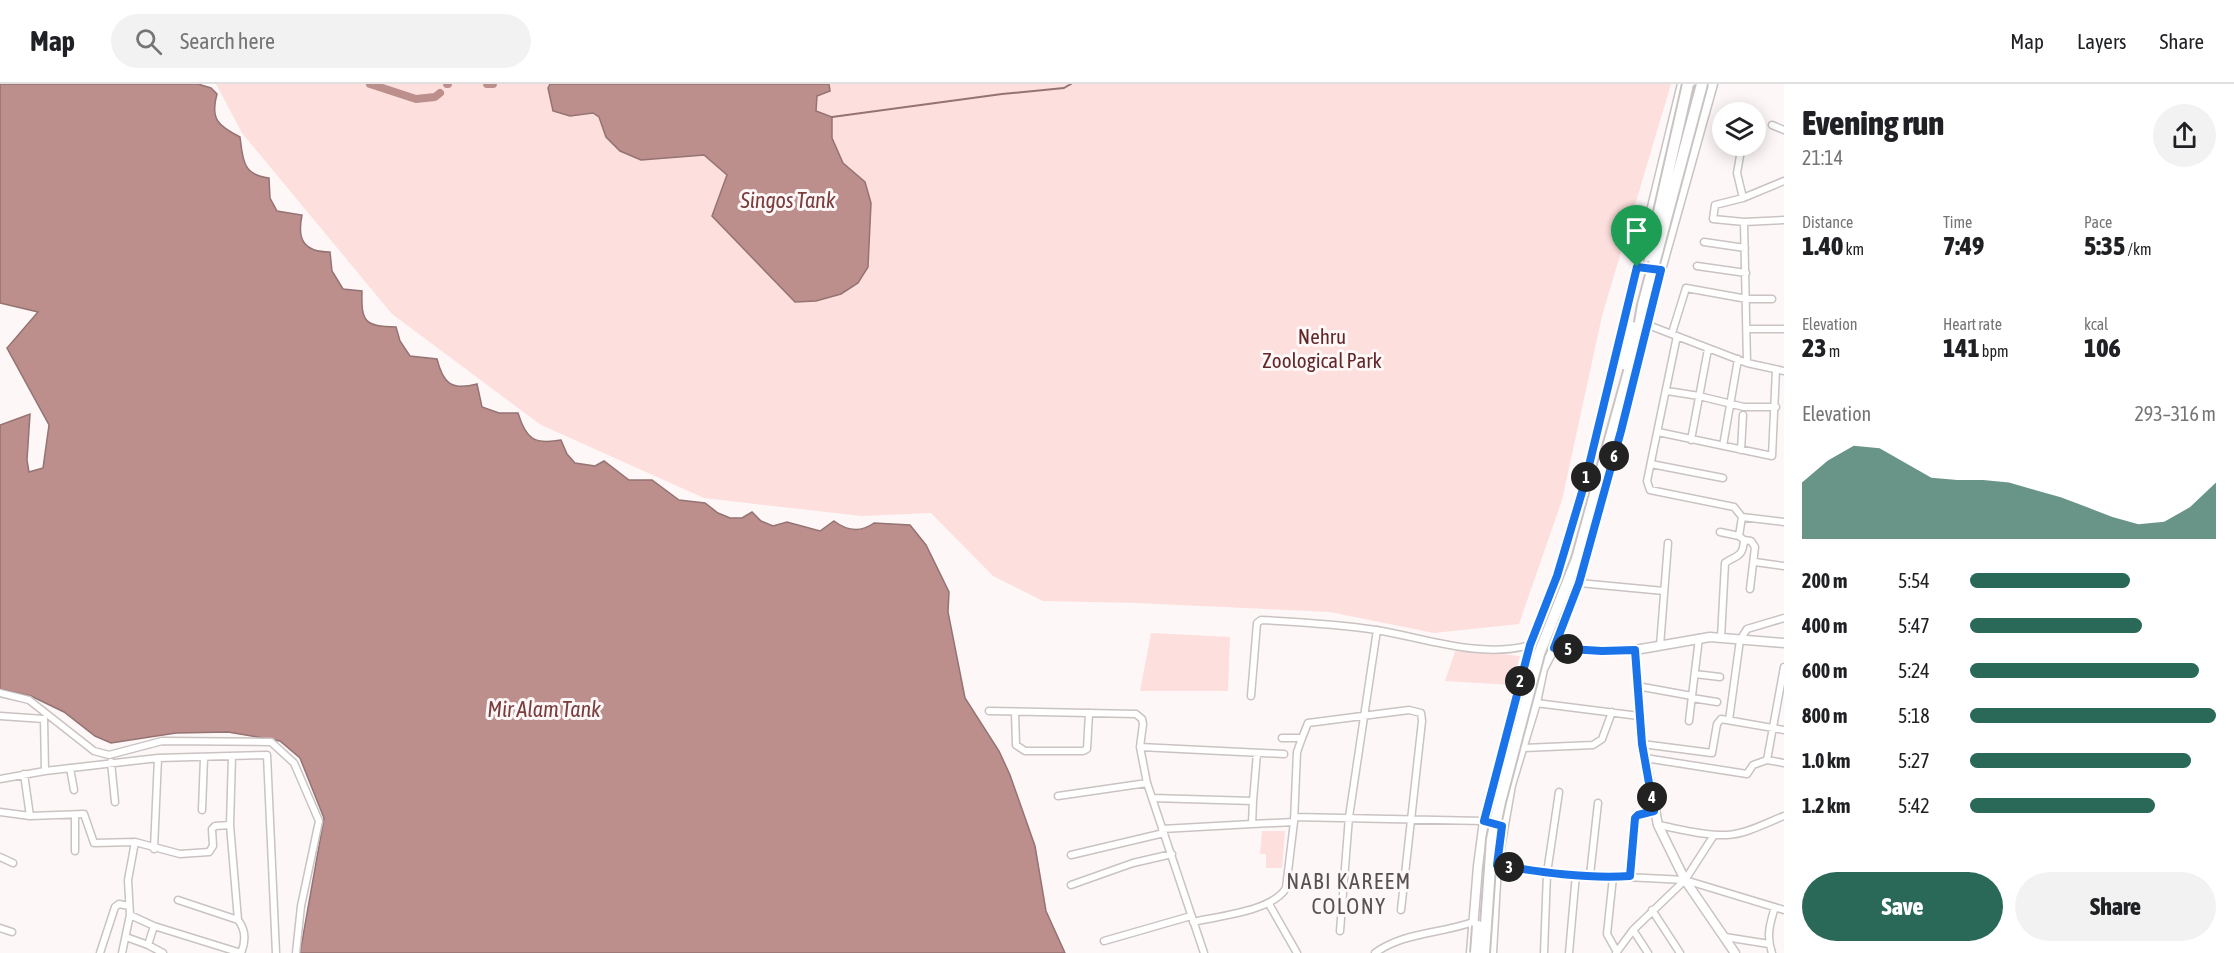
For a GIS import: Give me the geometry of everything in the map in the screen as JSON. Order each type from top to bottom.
[{"type":"highway","points":[[1476,953],[1483,856],[1493,801],[1537,644],[1562,587],[1617,392],[1688,84]]},
{"type":"highway","points":[[1484,953],[1492,839],[1500,802],[1539,654],[1577,560],[1636,346],[1643,304],[1702,84]]},
{"type":"main road","points":[[1471,953],[1480,843],[1484,821],[1530,645],[1557,576],[1585,482],[1682,84]]},
{"type":"main road","points":[[1492,953],[1497,865],[1511,785],[1536,703],[1543,669],[1554,648],[1579,583],[1621,431],[1661,270],[1713,84]]},
{"type":"main road","points":[[1637,267],[1661,270]]},
{"type":"main road","points":[[1530,645],[1602,651],[1635,650],[1699,638],[1784,643]]},
{"type":"main road","points":[[1635,650],[1642,744],[1658,825],[1685,880],[1735,953]]},
{"type":"street","points":[[1772,125],[1784,130]]},
{"type":"street","points":[[1740,156],[1737,173],[1743,198]]},
{"type":"street","points":[[1784,181],[1743,198],[1715,205],[1713,219],[1744,222],[1784,220]]},
{"type":"street","points":[[1744,222],[1747,363]]},
{"type":"street","points":[[1704,242],[1745,248]]},
{"type":"street","points":[[1697,266],[1746,273]]},
{"type":"street","points":[[1721,638],[1725,563],[1737,559],[1740,555],[1742,517],[1734,507],[1650,490],[1647,481],[1686,288],[1747,299],[1772,299]]},
{"type":"street","points":[[1648,325],[1747,363],[1784,371]]},
{"type":"street","points":[[1748,329],[1784,329]]},
{"type":"street","points":[[1691,440],[1708,349]]},
{"type":"street","points":[[1723,446],[1738,359]]},
{"type":"street","points":[[1658,432],[1772,456],[1776,370]]},
{"type":"street","points":[[1667,391],[1744,407],[1776,407]]},
{"type":"street","points":[[1741,450],[1743,415]]},
{"type":"street","points":[[1651,464],[1723,477]]},
{"type":"street","points":[[1742,517],[1784,522]]},
{"type":"street","points":[[1720,532],[1754,544],[1755,562],[1750,589]]},
{"type":"street","points":[[1660,646],[1668,543]]},
{"type":"street","points":[[1755,562],[1784,566]]},
{"type":"street","points":[[1557,576],[1579,583],[1664,591]]},
{"type":"street","points":[[1729,720],[1740,640],[1748,629],[1784,618]]},
{"type":"street","points":[[1251,696],[1258,621],[1337,624],[1453,645],[1496,650],[1513,650],[1530,645]]},
{"type":"street","points":[[1340,931],[1349,817],[1377,630]]},
{"type":"street","points":[[1689,721],[1699,638]]},
{"type":"street","points":[[1767,760],[1784,667]]},
{"type":"street","points":[[1695,674],[1720,677]]},
{"type":"street","points":[[1637,687],[1717,702]]},
{"type":"street","points":[[0,693],[29,700],[94,751],[109,755],[162,741],[271,742],[294,763],[319,821],[302,906],[296,953]]},
{"type":"street","points":[[1536,703],[1640,716]]},
{"type":"street","points":[[1104,941],[1192,919],[1269,904],[1282,895],[1286,888],[1294,820],[1297,752],[1308,723],[1409,710],[1421,713],[1422,721],[1401,910]]},
{"type":"street","points":[[989,711],[1136,714],[1140,717],[1143,724],[1140,747],[1147,783],[1172,854],[1201,952]]},
{"type":"street","points":[[1016,711],[1016,745],[1025,751],[1083,751],[1087,749],[1089,713]]},
{"type":"street","points":[[1522,748],[1593,744],[1602,739],[1612,712]]},
{"type":"street","points":[[0,716],[44,719],[45,771]]},
{"type":"street","points":[[1642,744],[1712,753],[1718,721],[1729,720],[1784,730]]},
{"type":"street","points":[[1282,738],[1302,738]]},
{"type":"street","points":[[1140,747],[1284,754]]},
{"type":"street","points":[[1252,824],[1257,753]]},
{"type":"street","points":[[0,779],[111,762],[158,758],[267,755],[276,953]]},
{"type":"street","points":[[232,756],[230,825],[238,920]]},
{"type":"street","points":[[154,849],[158,758]]},
{"type":"street","points":[[202,810],[204,758]]},
{"type":"street","points":[[1645,758],[1747,774],[1759,761],[1784,763]]},
{"type":"street","points":[[111,762],[115,802]]},
{"type":"street","points":[[70,768],[74,790]]},
{"type":"street","points":[[24,774],[30,816]]},
{"type":"street","points":[[1058,796],[1147,783]]},
{"type":"street","points":[[1544,953],[1547,873],[1558,792]]},
{"type":"street","points":[[1152,798],[1253,801]]},
{"type":"street","points":[[1590,875],[1598,803]]},
{"type":"street","points":[[1630,876],[1635,818],[1654,811]]},
{"type":"street","points":[[0,812],[30,816],[84,814],[94,843],[135,842],[154,849],[180,854],[209,852],[213,846],[212,829],[215,826],[230,825]]},
{"type":"street","points":[[75,815],[75,851]]},
{"type":"street","points":[[1658,825],[1714,835],[1743,832],[1784,816]]},
{"type":"street","points":[[1071,855],[1163,831],[1294,820],[1349,817],[1484,821],[1502,826]]},
{"type":"street","points":[[1614,877],[1607,934],[1616,952],[1652,910],[1685,880],[1714,835]]},
{"type":"street","points":[[122,953],[130,915],[128,880],[135,842]]},
{"type":"street","points":[[1071,885],[1133,863],[1172,854]]},
{"type":"street","points":[[0,857],[13,863]]},
{"type":"street","points":[[1497,865],[1547,873],[1685,880],[1784,910]]},
{"type":"street","points":[[1569,953],[1576,874]]},
{"type":"street","points":[[130,915],[154,926],[241,953],[244,933],[243,925],[238,920],[178,900]]},
{"type":"street","points":[[100,953],[115,907],[119,904],[129,906]]},
{"type":"street","points":[[1269,904],[1297,953]]},
{"type":"street","points":[[1772,953],[1768,930],[1775,907]]},
{"type":"street","points":[[1652,910],[1680,953]]},
{"type":"street","points":[[1375,953],[1387,944],[1412,936],[1473,922]]},
{"type":"street","points":[[148,945],[154,926]]},
{"type":"street","points":[[0,928],[12,932]]},
{"type":"street","points":[[1633,930],[1648,953]]},
{"type":"street","points":[[126,937],[163,953]]},
{"type":"street","points":[[1725,937],[1769,944]]},
{"type":"green space","name":"Nehru Zoological Park","points":[[216,84],[1671,84],[1602,316],[1562,500],[1519,624],[1434,633],[1330,612],[1043,601],[993,576],[931,513],[861,516],[704,498],[541,425],[392,314],[242,133]]},
{"type":"green space","points":[[1151,633],[1230,637],[1228,691],[1140,691]]},
{"type":"green space","points":[[1456,649],[1520,656],[1512,685],[1445,681]]},
{"type":"green space","points":[[1262,831],[1285,831],[1282,868],[1266,868],[1266,854],[1260,854]]},
{"type":"water","name":"Mir Alam Tank","points":[[0,84],[198,84],[211,88],[217,94],[215,116],[221,125],[240,137],[243,159],[249,170],[269,178],[270,198],[277,211],[302,215],[300,231],[304,242],[314,250],[330,252],[332,271],[343,289],[362,291],[364,316],[367,321],[371,324],[396,327],[400,341],[410,356],[437,359],[442,374],[449,383],[461,386],[477,384],[482,407],[499,413],[518,413],[524,429],[532,438],[544,442],[561,440],[567,454],[575,463],[595,466],[604,461],[629,480],[652,480],[679,500],[705,503],[718,513],[730,518],[742,518],[752,512],[761,521],[773,526],[787,522],[820,531],[834,521],[844,527],[854,529],[864,528],[874,523],[910,525],[926,545],[949,592],[948,612],[965,698],[999,751],[1010,775],[1035,846],[1046,911],[1065,953],[300,953],[324,818],[300,758],[280,741],[228,732],[176,733],[111,743],[95,736],[64,712],[31,696],[0,689],[0,425],[30,414],[27,460],[29,472],[43,468],[49,425],[7,348],[38,312],[0,303]]},
{"type":"water","name":"Singos Tank","points":[[550,84],[829,84],[830,91],[817,96],[816,111],[832,117],[832,138],[843,163],[865,182],[871,203],[868,267],[858,283],[841,294],[816,301],[795,302],[712,216],[727,175],[704,155],[641,160],[620,151],[606,137],[599,117],[593,113],[570,116],[553,111],[548,88]]},
{"type":"waterway","points":[[370,84],[416,99],[435,97],[440,93]]},
{"type":"waterway","points":[[487,84],[493,84]]},
{"type":"waterway","points":[[832,117],[1064,88],[1071,84]]},
{"type":"district","name":"NABI KAREEM COLONY","points":[[1349,894]]},
{"type":"route","points":[[1637,267],[1661,270],[1621,431],[1579,583],[1554,648],[1602,651],[1635,650],[1642,744],[1654,811],[1635,818],[1630,876],[1547,873],[1497,865],[1502,826],[1484,821],[1530,645],[1557,576],[1585,482],[1637,267]]}]
